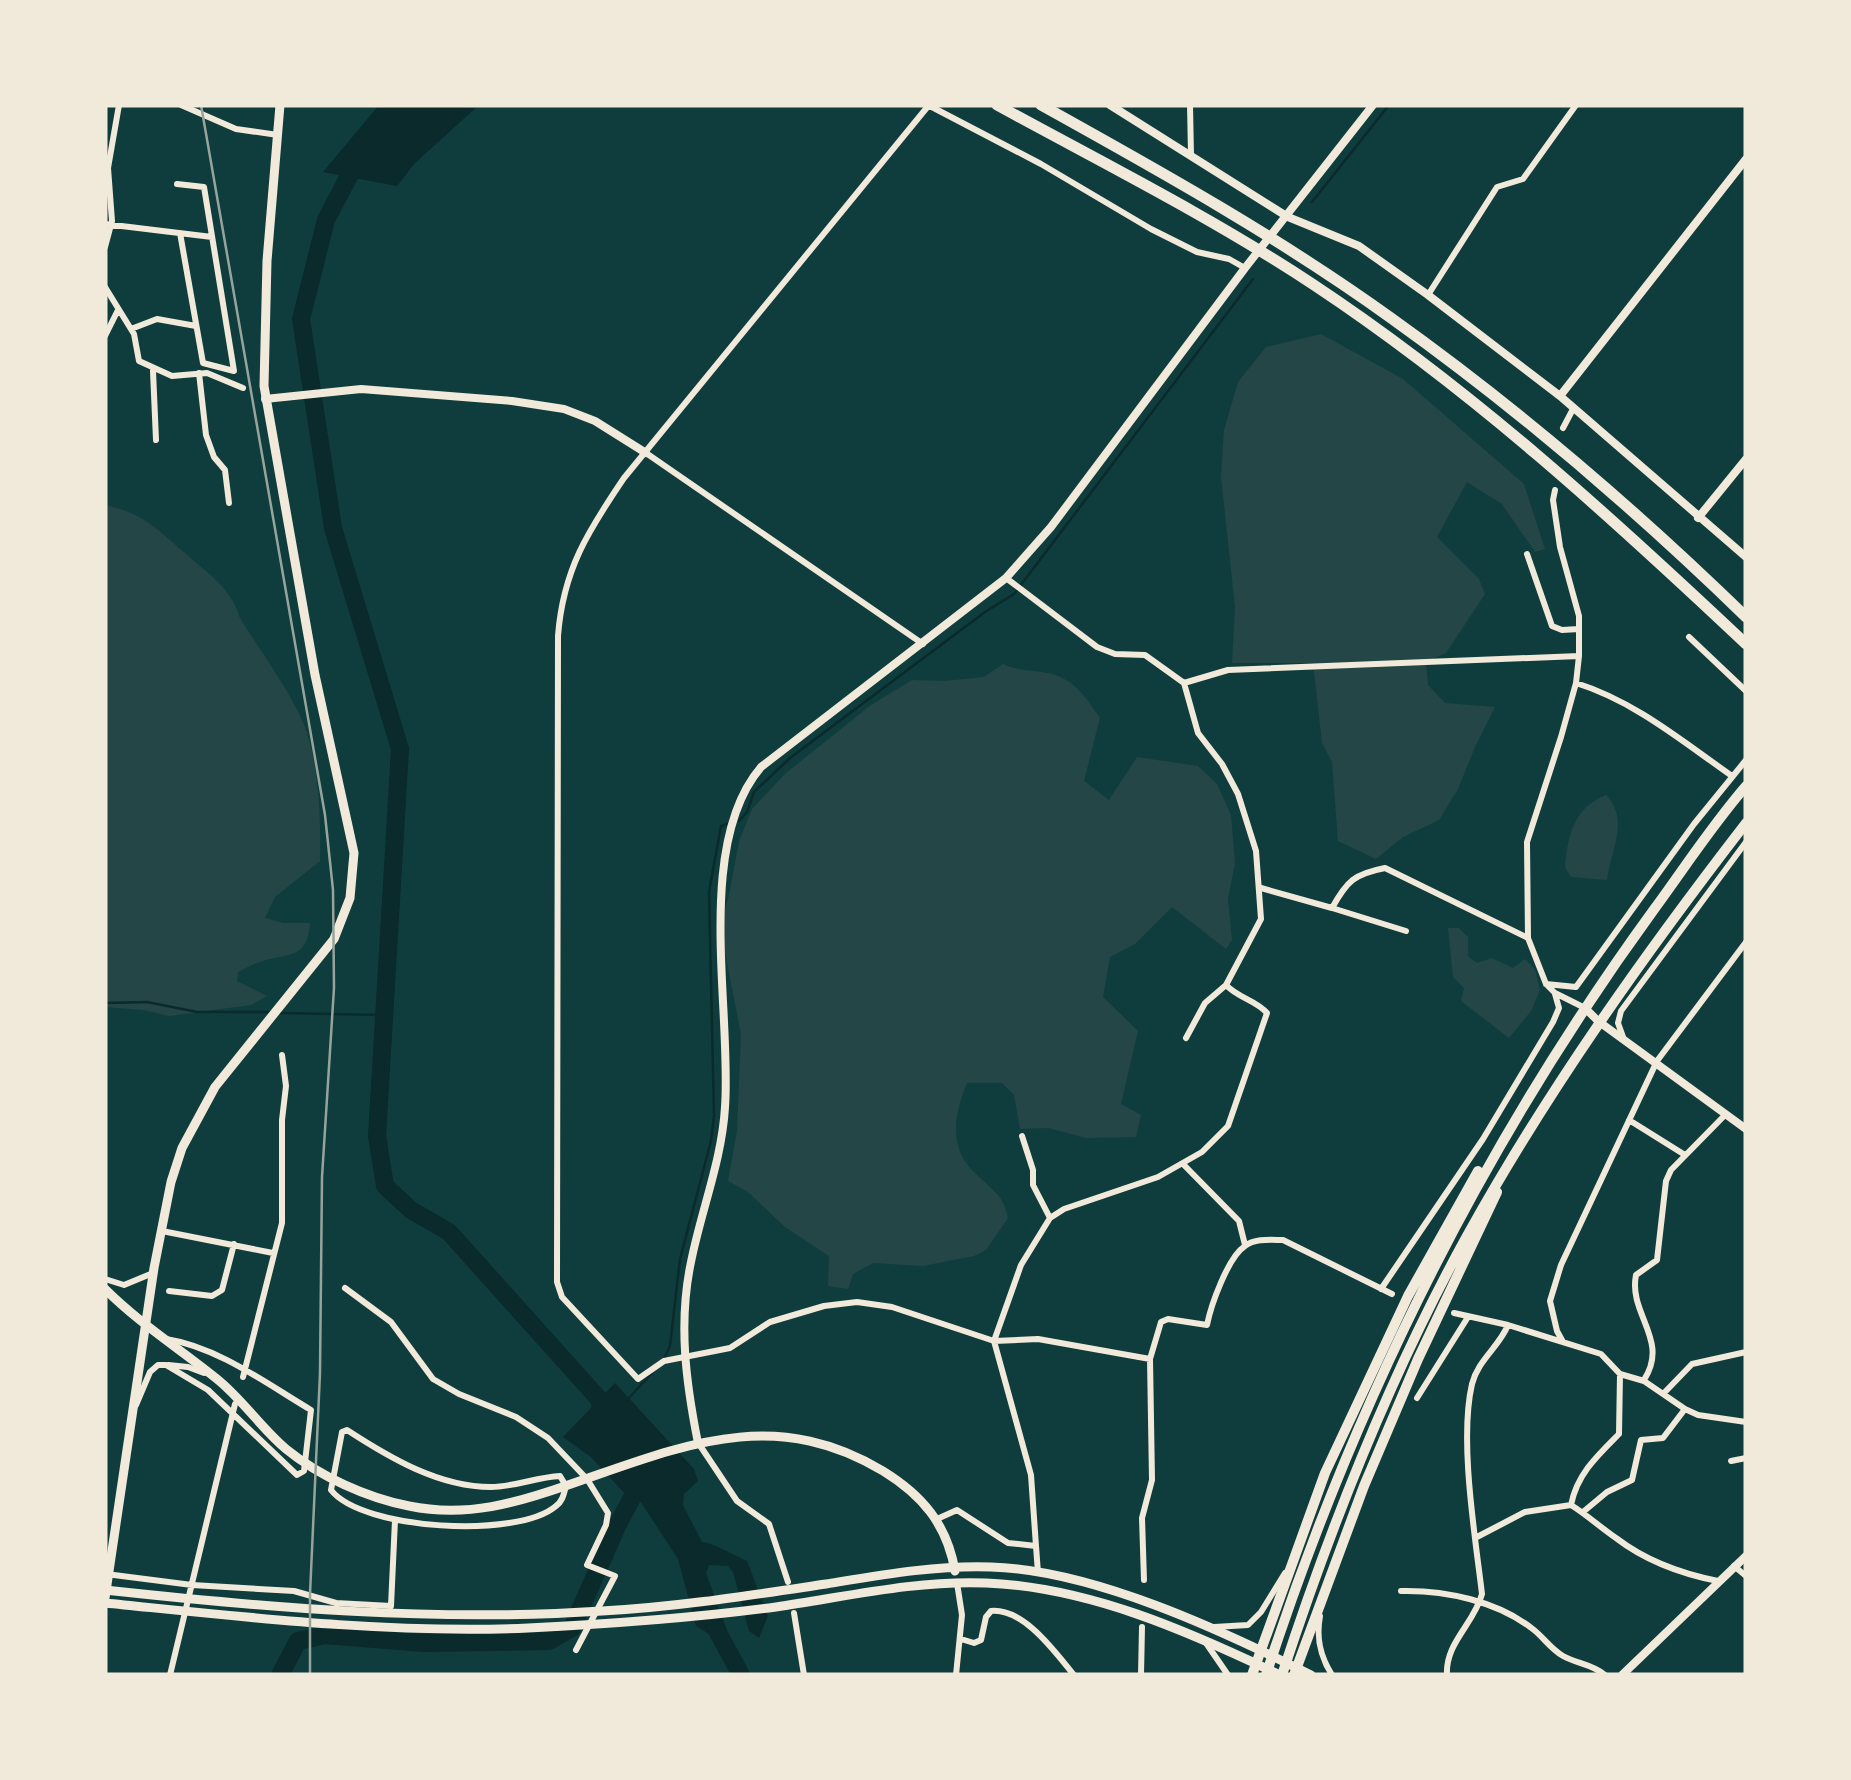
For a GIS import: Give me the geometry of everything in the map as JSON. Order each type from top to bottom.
[{"type":"highway","points":[[997,105],[1313,284],[1450,382],[1575,484],[1746,644]]},
{"type":"highway","points":[[1040,105],[1221,208],[1322,270],[1418,337],[1527,421],[1746,614]]},
{"type":"highway","points":[[1266,1675],[1306,1559],[1359,1426],[1418,1298],[1496,1149],[1585,1008],[1746,786]]},
{"type":"highway","points":[[1281,1675],[1372,1434],[1465,1239],[1598,1021],[1746,823]]},
{"type":"highway","points":[[1256,1663],[1325,1474],[1408,1296],[1476,1172],[1496,1149]]},
{"type":"highway","points":[[1295,1671],[1394,1414],[1492,1208],[1506,1168]]},
{"type":"main road","points":[[280,105],[266,261],[270,398],[315,675],[354,853],[353,874],[350,898],[334,939],[197,1115],[171,1182],[153,1273],[105,1600],[224,1614],[452,1628],[526,1628],[685,1618],[890,1588],[988,1583],[1076,1596],[1205,1641],[1281,1675]]},
{"type":"main road","points":[[105,1290],[237,1395],[285,1448],[353,1488],[408,1506],[448,1511],[490,1509],[698,1443],[750,1435],[795,1436],[874,1466],[908,1486],[937,1519],[957,1584]]},
{"type":"main road","points":[[105,1590],[368,1614],[525,1615],[681,1605],[954,1568],[994,1567],[1105,1588],[1203,1626],[1256,1663],[1311,1675]]},
{"type":"street","points":[[105,247],[112,200],[108,168],[119,105]]},
{"type":"street","points":[[181,105],[236,129],[278,135]]},
{"type":"street","points":[[1150,1359],[1038,1339],[994,1341],[892,1306],[857,1302],[824,1306],[770,1322],[730,1348],[664,1362],[638,1378],[562,1297],[557,1282],[560,612],[573,562],[588,530],[646,452],[928,105],[1150,228],[1197,252],[1229,259],[1246,268]]},
{"type":"street","points":[[1110,105],[1288,217],[1359,246],[1428,294],[1560,396],[1746,558]]},
{"type":"street","points":[[1190,105],[1191,155]]},
{"type":"street","points":[[788,1582],[770,1524],[737,1502],[698,1443],[684,1359],[684,1312],[690,1266],[722,1140],[726,1106],[720,924],[723,878],[739,800],[761,767],[1006,578],[1051,526],[1373,105]]},
{"type":"street","points":[[1428,294],[1497,187],[1524,179],[1576,105]]},
{"type":"street","points":[[1560,396],[1746,158]]},
{"type":"street","points":[[176,184],[204,187],[234,371],[202,363],[180,233]]},
{"type":"street","points":[[108,224],[212,237]]},
{"type":"street","points":[[105,288],[130,329],[139,360],[172,376],[207,373],[243,388]]},
{"type":"street","points":[[105,336],[119,309]]},
{"type":"street","points":[[130,329],[158,319],[196,326]]},
{"type":"street","points":[[152,369],[156,440]]},
{"type":"street","points":[[199,374],[206,435],[214,457],[225,470],[229,503]]},
{"type":"street","points":[[270,398],[350,390],[512,401],[564,409],[595,421],[646,452],[923,644]]},
{"type":"street","points":[[1564,428],[1573,410]]},
{"type":"street","points":[[1698,518],[1746,458]]},
{"type":"street","points":[[1555,490],[1560,547],[1579,616],[1578,656],[1576,683],[1527,842],[1528,938],[1546,984],[1555,993],[1585,1008],[1746,1129]]},
{"type":"street","points":[[1527,554],[1552,626],[1579,629]]},
{"type":"street","points":[[1006,578],[1097,647],[1116,654],[1145,656],[1184,683],[1198,733],[1222,764],[1238,794],[1256,851],[1261,919],[1226,986],[1206,1003],[1186,1038]]},
{"type":"street","points":[[1688,636],[1746,691]]},
{"type":"street","points":[[1184,683],[1228,670],[1578,656]]},
{"type":"street","points":[[1576,683],[1630,705],[1732,776]]},
{"type":"street","points":[[1546,984],[1576,987],[1746,760]]},
{"type":"street","points":[[1623,1037],[1618,1024],[1621,1012],[1746,842]]},
{"type":"street","points":[[1332,908],[1340,892],[1359,872],[1385,868],[1528,938]]},
{"type":"street","points":[[1261,888],[1406,930]]},
{"type":"street","points":[[1563,1342],[1550,1301],[1561,1265],[1657,1061],[1746,942]]},
{"type":"street","points":[[1038,1574],[1031,1475],[994,1341],[1021,1264],[1050,1218],[1064,1209],[1158,1177],[1202,1152],[1228,1126],[1266,1013],[1226,986]]},
{"type":"street","points":[[1381,1289],[1482,1140],[1554,1022],[1559,1008],[1555,993]]},
{"type":"street","points":[[244,1374],[282,1224],[282,1120],[286,1086],[282,1055]]},
{"type":"street","points":[[1644,1380],[1654,1362],[1654,1348],[1634,1286],[1636,1275],[1657,1260],[1666,1180],[1727,1113]]},
{"type":"street","points":[[1630,1120],[1685,1155]]},
{"type":"street","points":[[1022,1136],[1033,1170],[1033,1185],[1050,1218]]},
{"type":"street","points":[[1183,1164],[1239,1222],[1245,1246]]},
{"type":"street","points":[[161,1231],[273,1253]]},
{"type":"street","points":[[1144,1580],[1142,1518],[1152,1480],[1150,1359],[1160,1322],[1168,1319],[1208,1324],[1212,1306],[1234,1260],[1245,1246],[1264,1239],[1284,1240],[1392,1294]]},
{"type":"street","points":[[169,1290],[212,1296],[222,1290],[234,1244]]},
{"type":"street","points":[[105,1278],[124,1285],[153,1273]]},
{"type":"street","points":[[346,1288],[390,1322],[433,1379],[516,1417],[548,1438],[591,1477],[608,1512],[606,1526],[587,1565],[615,1576],[576,1650]]},
{"type":"street","points":[[1454,1313],[1602,1354],[1620,1374],[1644,1380],[1667,1400],[1685,1409],[1698,1415],[1746,1422]]},
{"type":"street","points":[[1418,1398],[1468,1317]]},
{"type":"street","points":[[1447,1675],[1448,1653],[1477,1613],[1482,1594],[1468,1458],[1472,1384],[1482,1360],[1494,1349],[1508,1325]]},
{"type":"street","points":[[165,1339],[182,1341],[311,1410],[304,1471],[298,1475],[208,1390],[166,1366]]},
{"type":"street","points":[[1664,1394],[1692,1364],[1746,1352]]},
{"type":"street","points":[[132,1415],[150,1372],[158,1366],[188,1367],[215,1376]]},
{"type":"street","points":[[1571,1504],[1575,1488],[1591,1461],[1619,1434],[1620,1374]]},
{"type":"street","points":[[170,1675],[235,1404]]},
{"type":"street","points":[[1583,1512],[1607,1492],[1632,1480],[1641,1440],[1663,1438],[1685,1409]]},
{"type":"street","points":[[347,1430],[452,1484],[494,1487],[560,1476],[566,1486],[557,1506],[500,1525],[438,1527],[395,1520],[338,1499],[331,1490],[342,1432],[347,1430]]},
{"type":"street","points":[[1731,1461],[1746,1458]]},
{"type":"street","points":[[1475,1538],[1525,1512],[1571,1504],[1619,1541],[1654,1561],[1718,1581]]},
{"type":"street","points":[[937,1519],[957,1510],[1008,1543],[1036,1546]]},
{"type":"street","points":[[107,1574],[192,1586],[294,1592],[336,1603],[392,1606],[395,1520]]},
{"type":"street","points":[[1622,1675],[1746,1556]]},
{"type":"street","points":[[1734,1566],[1746,1576]]},
{"type":"street","points":[[1203,1626],[1226,1628],[1248,1624],[1261,1612],[1288,1569]]},
{"type":"street","points":[[956,1675],[962,1616],[957,1584]]},
{"type":"street","points":[[1401,1591],[1427,1590],[1480,1603],[1519,1620],[1561,1655],[1605,1675]]},
{"type":"street","points":[[1324,1595],[1317,1632],[1321,1655],[1332,1675]]},
{"type":"street","points":[[961,1639],[974,1643],[981,1640],[986,1617],[999,1610],[1043,1639],[1074,1675]]},
{"type":"street","points":[[794,1613],[804,1675]]},
{"type":"street","points":[[1140,1675],[1142,1626]]},
{"type":"street","points":[[1205,1641],[1228,1675]]},
{"type":"shaded area","points":[[379,105],[479,105],[415,163],[397,186],[323,172]]},
{"type":"shaded area","points":[[1321,334],[1403,379],[1524,484],[1545,549],[1535,552],[1502,504],[1467,482],[1437,537],[1479,579],[1485,594],[1446,653],[1426,662],[1428,685],[1445,703],[1495,707],[1458,789],[1439,820],[1403,837],[1376,859],[1338,841],[1332,762],[1322,743],[1313,663],[1232,663],[1235,607],[1221,477],[1224,430],[1238,382],[1266,347]]},
{"type":"shaded area","points":[[105,505],[149,523],[225,589],[293,701],[310,743],[318,793],[320,861],[275,897],[265,918],[310,923],[308,935],[305,944],[294,953],[238,972],[237,981],[267,996],[251,1005],[169,1016],[105,1007]]},
{"type":"shaded area","points":[[1003,664],[1060,677],[1085,697],[1100,718],[1084,781],[1109,800],[1137,757],[1198,766],[1217,784],[1231,815],[1235,863],[1228,898],[1232,940],[1226,949],[1172,907],[1135,944],[1110,957],[1103,997],[1138,1031],[1121,1104],[1141,1115],[1136,1137],[1086,1138],[1048,1128],[1020,1129],[1014,1095],[1002,1083],[967,1083],[959,1107],[957,1142],[966,1163],[1000,1198],[1008,1218],[986,1250],[974,1256],[923,1266],[873,1263],[853,1274],[848,1289],[828,1286],[829,1256],[785,1227],[748,1192],[728,1181],[737,1131],[741,1034],[720,927],[739,841],[752,809],[786,773],[871,705],[912,680],[984,677]]},
{"type":"shaded area","points":[[1606,795],[1617,814],[1618,825],[1607,880],[1571,877],[1565,867],[1575,824],[1587,807]]},
{"type":"shaded area","points":[[1448,928],[1459,928],[1468,937],[1468,956],[1477,963],[1492,958],[1513,968],[1525,959],[1535,970],[1540,990],[1531,1011],[1509,1038],[1461,1001],[1464,988],[1453,977]]},
{"type":"shaded area","points":[[615,1383],[694,1469],[698,1481],[684,1494],[683,1505],[702,1542],[747,1561],[768,1616],[759,1638],[749,1631],[728,1566],[709,1565],[706,1573],[734,1649],[696,1626],[678,1559],[640,1501],[626,1495],[591,1457],[563,1437]]},
{"type":"waterway","points":[[1312,202],[1389,105]]},
{"type":"waterway","points":[[360,155],[326,220],[301,319],[333,528],[400,749],[377,1136],[385,1186],[411,1210],[449,1232],[599,1399],[605,1423]]},
{"type":"waterway","points":[[739,821],[754,792],[790,758],[1014,594],[1253,279]]},
{"type":"waterway","points":[[664,1359],[670,1346],[680,1259],[711,1141],[714,1116],[709,892],[721,826],[731,823]]},
{"type":"waterway","points":[[105,1003],[147,1002],[197,1012],[272,1012]]},
{"type":"waterway","points":[[280,1013],[383,1015]]},
{"type":"waterway","points":[[627,1400],[652,1373]]},
{"type":"waterway","points":[[280,1675],[298,1641],[325,1635],[424,1643],[549,1641],[572,1628],[643,1477]]},
{"type":"waterway","points":[[715,1627],[741,1675]]},
{"type":"railway","points":[[201,105],[325,815],[333,890],[334,988],[322,1177],[310,1675]]}]
